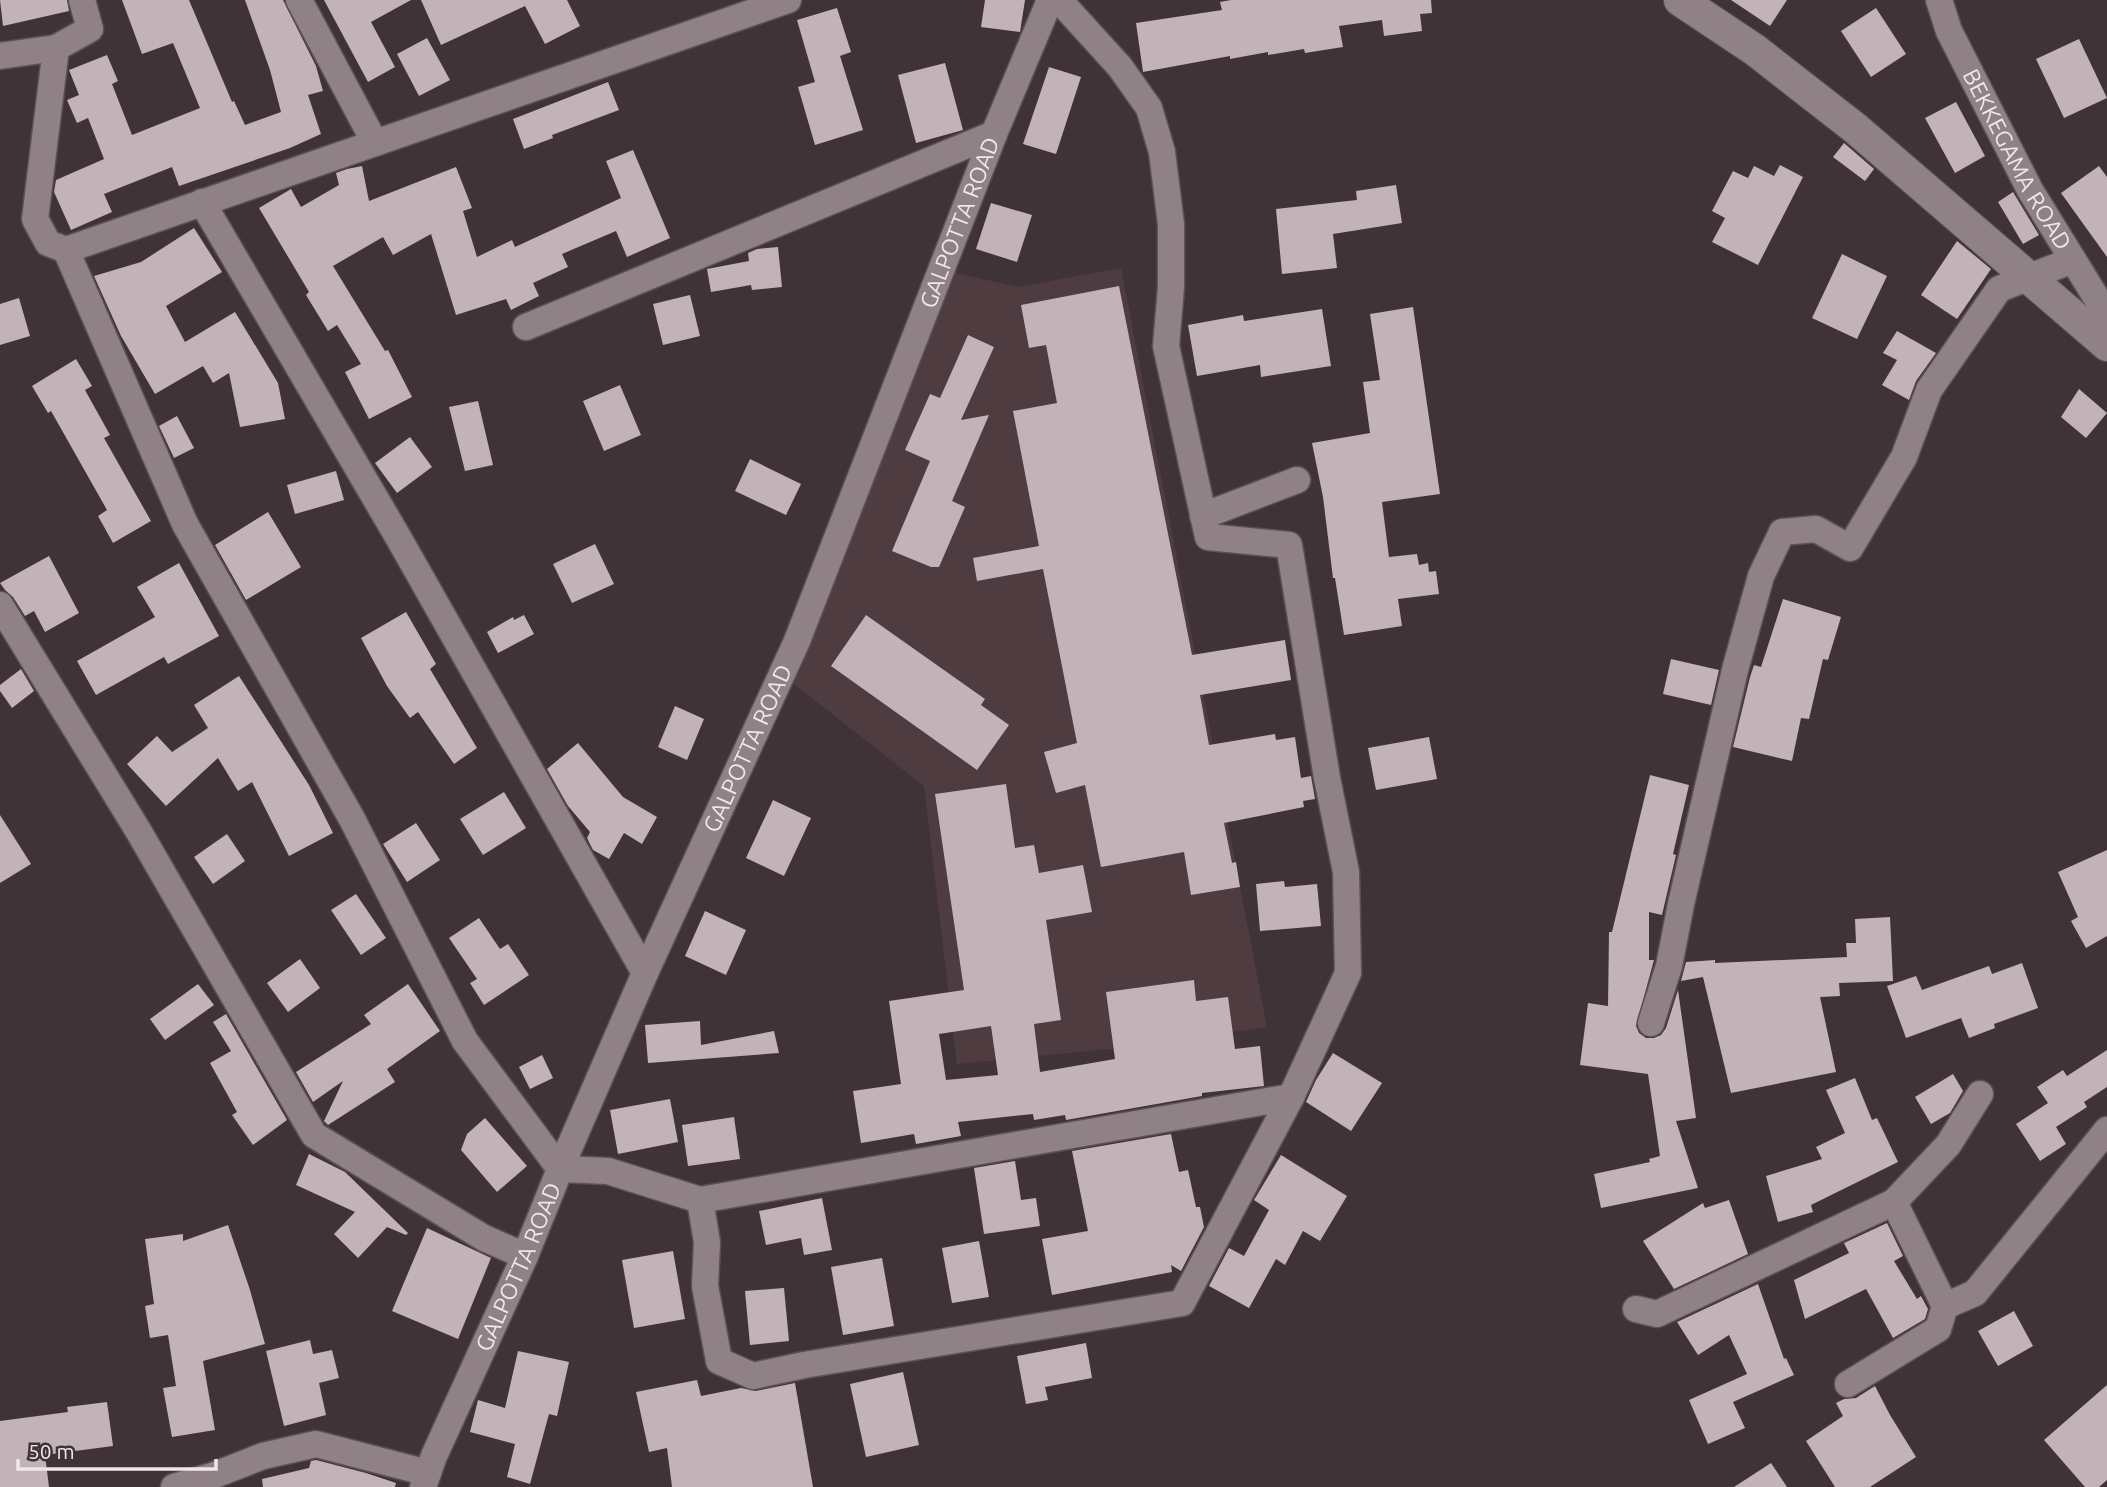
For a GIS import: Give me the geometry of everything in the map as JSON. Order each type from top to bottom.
[{"type":"street","points":[[0,56],[56,48],[90,29],[82,0]]},
{"type":"street","points":[[299,0],[375,143]]},
{"type":"street","points":[[56,48],[35,219],[48,243],[66,250],[375,143],[752,6],[788,0]]},
{"type":"street","name":"GALPOTTA ROAD","points":[[426,1480],[526,1256],[560,1169],[645,973],[797,641],[994,134],[1050,0]]},
{"type":"street","points":[[700,1200],[708,1242],[705,1286],[719,1361],[753,1376],[804,1365],[1182,1303],[1291,1097],[1348,973],[1346,872],[1327,778],[1289,545],[1208,537],[1166,346],[1171,287],[1171,223],[1163,152],[1149,108],[1120,67],[1059,0]]},
{"type":"street","points":[[1680,0],[1755,50],[1854,128],[2107,345]]},
{"type":"street","name":"BEKKEGAMA ROAD","points":[[1938,0],[1949,31],[2030,190],[2107,315]]},
{"type":"street","points":[[526,327],[994,134]]},
{"type":"street","points":[[202,202],[398,537],[645,973]]},
{"type":"street","points":[[66,250],[185,524],[352,819],[465,1041],[560,1169],[608,1171],[700,1200],[1291,1097]]},
{"type":"street","points":[[1651,1023],[1670,966],[1681,904],[1735,670],[1761,576],[1782,532],[1816,529],[1850,548],[1904,457],[1929,390],[1999,289],[2073,260]]},
{"type":"street","points":[[1203,516],[1297,480]]},
{"type":"street","points":[[0,605],[139,832],[314,1135],[484,1237],[526,1256]]},
{"type":"street","points":[[1636,1309],[1657,1314],[1894,1202],[1948,1145],[1980,1094]]},
{"type":"street","points":[[1945,1306],[1975,1293],[2107,1130]]},
{"type":"street","points":[[1848,1384],[1938,1329],[1945,1306],[1894,1202]]},
{"type":"street","points":[[174,1487],[212,1476],[263,1456],[316,1444],[426,1480]]},
{"type":"shaded area","points":[[1121,268],[1267,1027],[1110,1049],[957,1064],[924,786],[790,681],[955,273],[1019,287]]},
{"type":"building","points":[[0,0],[67,0],[69,11],[3,26]]},
{"type":"building","points":[[122,0],[189,0],[232,102],[234,101],[245,125],[281,112],[270,70],[245,0],[283,0],[316,66],[323,91],[308,95],[321,134],[290,148],[179,186],[172,167],[104,194],[112,212],[71,230],[54,192],[56,180],[104,159],[88,118],[77,123],[67,100],[79,95],[69,70],[107,55],[118,81],[112,84],[132,135],[200,108],[173,43],[142,54]]},
{"type":"building","points":[[324,0],[411,0],[371,22],[395,67],[368,82]]},
{"type":"building","points":[[421,0],[567,0],[580,26],[545,44],[525,6],[441,45]]},
{"type":"building","points":[[985,0],[1025,0],[1020,32],[981,27]]},
{"type":"building","points":[[1431,0],[1432,13],[1420,14],[1422,31],[1384,36],[1382,20],[1339,26],[1343,47],[1305,53],[1304,49],[1268,55],[1268,52],[1230,59],[1230,56],[1143,72],[1136,23],[1222,10],[1220,2]]},
{"type":"building","points":[[1731,0],[1787,0],[1770,26]]},
{"type":"building","points":[[837,8],[851,52],[840,56],[863,130],[815,145],[798,87],[815,82],[797,20]]},
{"type":"building","points":[[1876,8],[1906,54],[1871,77],[1841,31]]},
{"type":"building","points":[[427,38],[450,80],[419,96],[397,54]]},
{"type":"building","points":[[2079,39],[2107,98],[2064,118],[2036,59]]},
{"type":"building","points":[[945,63],[963,130],[916,143],[898,75]]},
{"type":"building","points":[[1049,67],[1081,77],[1056,154],[1023,144]]},
{"type":"building","points":[[608,82],[619,110],[552,135],[553,138],[524,149],[513,119]]},
{"type":"building","points":[[1956,102],[1985,156],[1955,173],[1925,118]]},
{"type":"building","points":[[1844,143],[1874,169],[1865,181],[1833,157]]},
{"type":"building","points":[[633,150],[670,238],[627,257],[616,231],[562,254],[568,267],[533,283],[539,296],[511,310],[506,299],[456,315],[431,234],[393,255],[383,237],[333,266],[385,351],[388,350],[412,397],[369,419],[345,372],[361,364],[337,325],[328,331],[306,295],[309,292],[259,208],[291,189],[301,207],[339,185],[336,173],[347,169],[362,166],[369,201],[456,167],[472,208],[463,211],[477,257],[512,240],[515,247],[621,198],[606,161]]},
{"type":"building","points":[[1780,165],[1803,177],[1758,265],[1712,242],[1725,218],[1712,211],[1733,171],[1748,178],[1754,166],[1774,176]]},
{"type":"building","points":[[2099,166],[2107,177],[2107,257],[2061,193]]},
{"type":"building","points":[[1396,185],[1402,223],[1333,234],[1337,268],[1282,274],[1276,209],[1357,200],[1356,191]]},
{"type":"building","points":[[2013,192],[2039,235],[2023,244],[1998,202]]},
{"type":"building","points":[[991,203],[1032,215],[1017,262],[976,249]]},
{"type":"building","points":[[194,228],[222,272],[166,306],[185,342],[235,312],[278,383],[285,419],[240,427],[229,373],[213,383],[203,366],[155,394],[121,336],[94,276],[141,262]]},
{"type":"building","points":[[1957,241],[1991,269],[1957,319],[1921,295]]},
{"type":"building","points":[[778,247],[782,287],[752,290],[751,285],[711,292],[707,269],[749,261],[748,253],[757,249]]},
{"type":"building","points":[[1842,254],[1887,276],[1857,339],[1812,318]]},
{"type":"building","points":[[1119,286],[1192,655],[1285,640],[1291,680],[1200,695],[1209,745],[1275,734],[1276,740],[1295,737],[1301,778],[1311,776],[1315,799],[1303,801],[1304,807],[1224,823],[1232,863],[1236,862],[1240,887],[1191,895],[1184,852],[1101,867],[1085,785],[1056,793],[1044,752],[1077,743],[1043,569],[977,581],[973,558],[1039,546],[1013,411],[1057,403],[1046,345],[1029,348],[1021,305]]},
{"type":"building","points":[[690,295],[700,336],[663,345],[653,304]]},
{"type":"building","points":[[19,298],[30,336],[0,345],[0,304]]},
{"type":"building","points":[[1413,307],[1440,494],[1382,502],[1389,557],[1417,554],[1419,565],[1428,563],[1429,572],[1436,571],[1439,594],[1398,599],[1402,626],[1344,635],[1312,443],[1370,433],[1363,382],[1380,380],[1370,314]]},
{"type":"building","points":[[1322,309],[1331,366],[1261,377],[1260,365],[1197,376],[1188,325],[1243,315],[1244,321]]},
{"type":"building","points":[[1897,331],[1936,353],[1916,381],[1909,400],[1882,385],[1897,360],[1883,353]]},
{"type":"building","points":[[968,335],[994,347],[961,420],[989,415],[952,501],[965,507],[939,567],[931,567],[892,551],[930,461],[905,450],[930,394],[940,398]]},
{"type":"building","points":[[76,359],[92,386],[85,390],[110,435],[104,438],[151,521],[113,543],[98,516],[107,510],[51,411],[48,413],[32,386]]},
{"type":"building","points":[[620,385],[641,435],[604,451],[583,401]]},
{"type":"building","points":[[2079,389],[2107,413],[2086,438],[2061,417]]},
{"type":"building","points":[[478,401],[493,465],[465,471],[449,407]]},
{"type":"building","points":[[177,416],[194,448],[174,458],[159,426]]},
{"type":"building","points":[[410,437],[432,467],[397,493],[375,463]]},
{"type":"building","points":[[750,459],[801,484],[786,515],[735,491]]},
{"type":"building","points":[[336,471],[344,500],[295,514],[287,485]]},
{"type":"building","points":[[268,512],[301,567],[246,600],[215,545]]},
{"type":"building","points":[[595,544],[614,584],[572,603],[553,564]]},
{"type":"building","points":[[49,556],[79,613],[45,632],[34,611],[25,616],[0,583]]},
{"type":"building","points":[[179,563],[219,636],[168,664],[164,657],[96,695],[77,661],[155,617],[137,587]]},
{"type":"building","points":[[1783,599],[1841,617],[1828,660],[1823,659],[1809,719],[1801,718],[1792,761],[1733,747],[1754,665],[1761,667]]},
{"type":"building","points":[[406,612],[436,664],[430,669],[477,748],[454,764],[418,712],[410,718],[387,686],[361,638]]},
{"type":"building","points":[[524,615],[534,634],[498,653],[487,632],[513,617],[514,620]]},
{"type":"building","points":[[866,615],[985,699],[981,705],[1009,725],[977,770],[831,666]]},
{"type":"building","points":[[1671,659],[1719,670],[1711,705],[1663,694]]},
{"type":"building","points":[[21,669],[34,691],[12,708],[0,691],[0,685]]},
{"type":"building","points":[[239,676],[309,785],[333,833],[289,856],[252,782],[238,791],[218,758],[166,806],[127,764],[157,736],[172,752],[208,728],[194,705]]},
{"type":"building","points":[[675,706],[704,719],[687,760],[658,747]]},
{"type":"building","points":[[1429,737],[1437,779],[1376,790],[1368,748]]},
{"type":"building","points":[[578,743],[623,797],[657,817],[642,844],[624,833],[609,859],[593,850],[587,838],[590,832],[568,806],[547,769]]},
{"type":"building","points":[[1650,775],[1689,785],[1662,915],[1649,912],[1649,960],[1654,960],[1636,1026],[1639,1033],[1646,1038],[1661,1035],[1666,1028],[1678,990],[1696,1118],[1676,1121],[1698,1188],[1601,1208],[1594,1174],[1650,1162],[1649,1159],[1660,1156],[1648,1074],[1580,1065],[1588,1003],[1608,1006],[1609,932],[1612,932]]},
{"type":"building","points":[[1006,784],[1015,848],[1034,845],[1039,873],[1083,865],[1092,912],[1046,920],[1061,1020],[1034,1024],[1040,1072],[1115,1059],[1106,992],[1194,980],[1196,1001],[1228,997],[1235,1049],[1260,1046],[1264,1086],[1202,1093],[1202,1096],[1066,1120],[1065,1115],[1034,1120],[1033,1114],[958,1122],[961,1136],[916,1144],[914,1134],[861,1143],[853,1091],[901,1084],[889,1001],[964,990],[935,794]],"holes":[[[991,1026],[998,1075],[946,1080],[939,1034]]]},
{"type":"building","points":[[504,792],[526,828],[483,855],[460,819]]},
{"type":"building","points":[[773,800],[811,818],[784,876],[746,858]]},
{"type":"building","points":[[0,815],[31,864],[0,883]]},
{"type":"building","points":[[416,823],[440,860],[407,882],[383,844]]},
{"type":"building","points":[[227,834],[245,861],[213,884],[194,857]]},
{"type":"building","points":[[2107,850],[2107,936],[2086,948],[2071,921],[2078,917],[2058,872]]},
{"type":"building","points":[[1284,881],[1285,887],[1317,884],[1321,926],[1260,931],[1256,884]]},
{"type":"building","points":[[356,894],[386,938],[361,955],[331,910]]},
{"type":"building","points":[[705,911],[746,930],[726,975],[685,956]]},
{"type":"building","points":[[1890,917],[1893,981],[1839,983],[1840,996],[1820,997],[1836,1072],[1731,1093],[1703,977],[1681,981],[1686,962],[1847,957],[1846,943],[1856,943],[1855,919]]},
{"type":"building","points":[[479,918],[500,949],[508,944],[529,975],[484,1005],[470,983],[477,979],[449,938]]},
{"type":"building","points":[[300,959],[320,988],[288,1012],[267,983]]},
{"type":"building","points":[[2022,963],[2038,1008],[1994,1024],[1995,1028],[1969,1038],[1961,1018],[1906,1038],[1887,986],[1916,976],[1922,990],[1989,966],[1992,974]]},
{"type":"building","points":[[198,984],[214,1005],[165,1040],[150,1019]]},
{"type":"building","points":[[408,984],[440,1031],[387,1069],[395,1082],[328,1125],[324,1121],[343,1081],[313,1102],[296,1072],[371,1024],[364,1015]]},
{"type":"building","points":[[226,1014],[287,1120],[253,1145],[232,1115],[237,1112],[210,1063],[231,1051],[213,1022]]},
{"type":"building","points":[[700,1021],[701,1045],[774,1031],[779,1053],[648,1063],[645,1025]]},
{"type":"building","points":[[2107,1050],[2107,1087],[2084,1102],[2087,1107],[2056,1127],[2066,1144],[2040,1161],[2016,1124],[2048,1103],[2037,1087],[2063,1070],[2067,1076]]},
{"type":"building","points":[[1333,1053],[1382,1083],[1351,1131],[1306,1102]]},
{"type":"building","points":[[542,1055],[553,1078],[530,1089],[519,1067]]},
{"type":"building","points":[[1953,1074],[1963,1091],[1950,1113],[1931,1124],[1915,1097]]},
{"type":"building","points":[[1855,1078],[1872,1120],[1877,1118],[1898,1162],[1811,1205],[1813,1212],[1778,1222],[1766,1176],[1822,1159],[1816,1147],[1845,1133],[1826,1090]]},
{"type":"building","points":[[670,1099],[678,1142],[618,1154],[610,1110]]},
{"type":"building","points":[[734,1117],[740,1159],[688,1166],[682,1125]]},
{"type":"building","points":[[485,1118],[527,1166],[497,1192],[461,1150],[467,1134]]},
{"type":"building","points":[[1171,1134],[1179,1172],[1188,1170],[1196,1207],[1200,1207],[1204,1227],[1181,1271],[1171,1265],[1172,1272],[1052,1295],[1042,1239],[1088,1231],[1072,1151]]},
{"type":"building","points":[[309,1154],[345,1172],[408,1233],[406,1235],[387,1227],[358,1258],[334,1234],[355,1212],[296,1185]]},
{"type":"building","points":[[1281,1155],[1347,1196],[1320,1241],[1303,1231],[1285,1265],[1276,1259],[1249,1308],[1209,1286],[1229,1248],[1244,1256],[1269,1210],[1254,1200]]},
{"type":"building","points":[[1015,1161],[1021,1200],[1036,1198],[1040,1226],[984,1234],[974,1168]]},
{"type":"building","points":[[822,1198],[832,1250],[804,1255],[801,1238],[766,1245],[759,1211]]},
{"type":"building","points":[[1729,1200],[1748,1254],[1674,1289],[1643,1241],[1703,1203],[1705,1208]]},
{"type":"building","points":[[1887,1223],[1903,1256],[1894,1261],[1917,1299],[1921,1296],[1928,1309],[1925,1319],[1893,1338],[1866,1289],[1805,1319],[1794,1280],[1849,1253],[1844,1243]]},
{"type":"building","points":[[228,1225],[265,1344],[203,1361],[215,1430],[172,1437],[163,1388],[176,1386],[168,1335],[150,1338],[145,1306],[154,1304],[145,1239],[183,1234],[183,1241]]},
{"type":"building","points":[[427,1228],[491,1258],[458,1339],[392,1311]]},
{"type":"building","points":[[979,1241],[989,1297],[952,1303],[942,1248]]},
{"type":"building","points":[[673,1251],[685,1319],[634,1328],[622,1260]]},
{"type":"building","points":[[882,1258],[894,1326],[843,1335],[831,1267]]},
{"type":"building","points":[[1758,1284],[1784,1359],[1786,1358],[1794,1375],[1733,1402],[1745,1428],[1708,1444],[1689,1400],[1747,1374],[1729,1335],[1698,1355],[1677,1322]]},
{"type":"building","points":[[784,1288],[789,1341],[750,1345],[745,1291]]},
{"type":"building","points":[[2014,1311],[2033,1346],[1998,1366],[1978,1331]]},
{"type":"building","points":[[310,1340],[313,1354],[332,1350],[339,1378],[319,1383],[326,1415],[284,1426],[266,1351]]},
{"type":"building","points":[[1086,1343],[1092,1378],[1045,1387],[1048,1400],[1026,1404],[1017,1356]]},
{"type":"building","points":[[518,1351],[569,1362],[557,1416],[549,1414],[530,1484],[507,1477],[515,1444],[470,1432],[478,1400],[505,1408]]},
{"type":"building","points":[[903,1372],[919,1445],[866,1457],[850,1384]]},
{"type":"building","points":[[697,1380],[701,1396],[741,1388],[756,1391],[795,1383],[813,1487],[672,1487],[667,1448],[649,1452],[636,1392]]},
{"type":"building","points":[[2107,1385],[2107,1480],[2099,1487],[2085,1487],[2044,1440]]},
{"type":"building","points":[[1875,1386],[1916,1457],[1870,1487],[1835,1487],[1806,1441],[1843,1416],[1836,1403],[1856,1398]]},
{"type":"building","points":[[107,1402],[113,1446],[45,1455],[49,1487],[0,1487],[0,1421],[68,1412],[67,1407]]},
{"type":"building","points":[[316,1460],[396,1483],[395,1487],[263,1487],[262,1479],[309,1468],[311,1461]]},
{"type":"building","points":[[1771,1463],[1787,1487],[1734,1487]]}]
